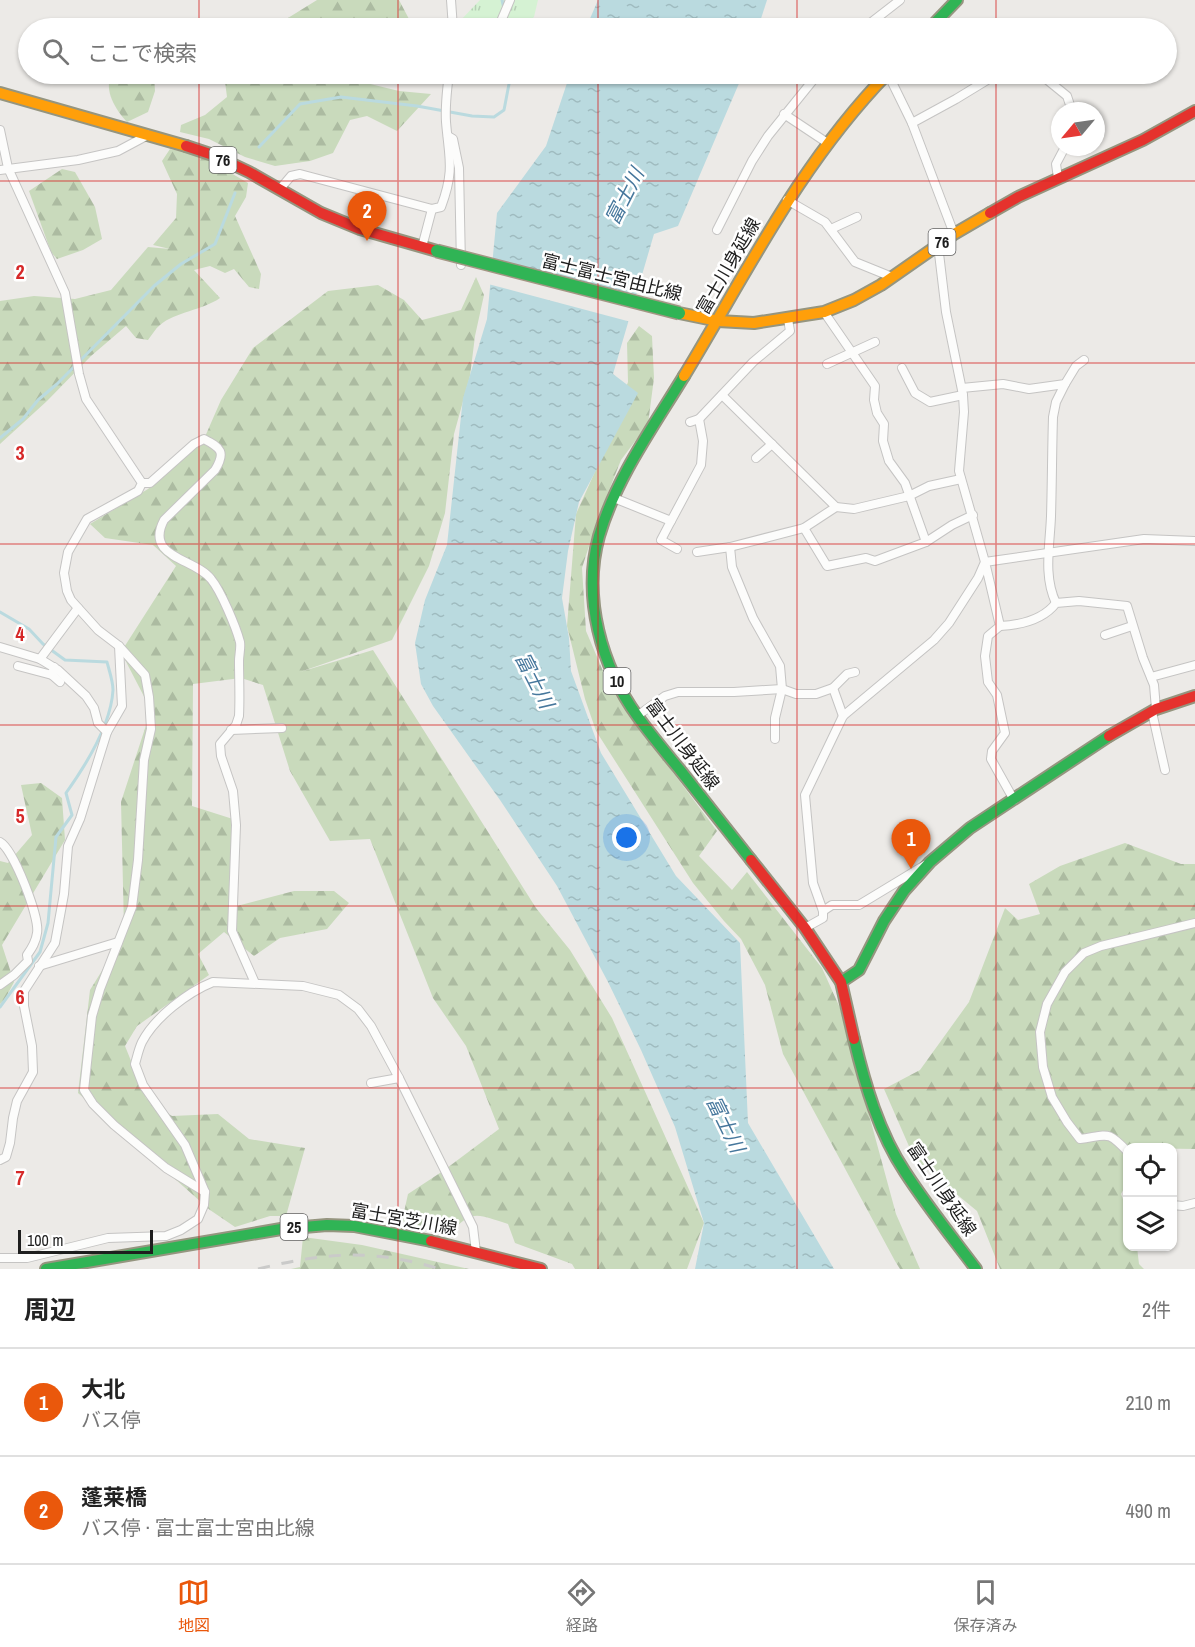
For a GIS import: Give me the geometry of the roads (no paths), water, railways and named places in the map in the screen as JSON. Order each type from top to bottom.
[{"type":"main road","points":[[940,18],[957,0]]},
{"type":"main road","name":"富士川身延線","points":[[877,84],[826,142],[787,200],[718,321],[633,461],[610,504],[595,553],[592,581],[594,610],[598,634],[607,661],[637,716],[806,928],[841,982],[864,1082],[887,1138],[904,1171],[976,1269]]},
{"type":"main road","name":"富士富士宮由比線","points":[[0,93],[150,134],[213,155],[331,217],[360,229],[679,313],[718,321],[754,323],[824,312],[854,300],[954,234],[1018,196],[1143,140],[1195,111]]},
{"type":"main road","points":[[841,982],[859,970],[884,921],[904,891],[930,862],[970,828],[1115,732],[1154,710],[1195,696]]},
{"type":"main road","name":"富士宮芝川線","points":[[46,1269],[281,1229],[327,1225],[354,1226],[476,1252],[541,1269]]},
{"type":"street","points":[[451,0],[452,18]]},
{"type":"street","points":[[877,18],[900,0]]},
{"type":"street","points":[[502,18],[510,2]]},
{"type":"street","points":[[280,189],[291,176],[300,174],[432,209],[441,207],[449,188],[451,167],[446,120],[448,84]]},
{"type":"street","points":[[717,230],[752,160],[784,114],[810,84]]},
{"type":"street","points":[[892,84],[912,123],[954,234]]},
{"type":"street","points":[[912,123],[981,84]]},
{"type":"street","points":[[1052,84],[1067,96],[1069,102]]},
{"type":"street","points":[[784,114],[826,142]]},
{"type":"street","points":[[0,130],[4,169],[65,293],[79,374],[86,399],[142,483]]},
{"type":"street","points":[[4,169],[78,160],[118,151],[150,134]]},
{"type":"street","points":[[448,136],[453,139],[459,168],[461,265]]},
{"type":"street","points":[[1058,178],[1056,164],[1060,156]]},
{"type":"street","points":[[787,200],[825,222],[855,262],[892,277]]},
{"type":"street","points":[[422,247],[432,209]]},
{"type":"street","points":[[831,229],[857,217]]},
{"type":"street","points":[[938,245],[946,312],[963,392],[964,412],[959,471],[973,515],[1000,626]]},
{"type":"street","points":[[824,312],[875,386],[875,406],[884,424],[883,441],[889,461],[905,483],[926,542]]},
{"type":"street","points":[[690,422],[699,419],[753,362],[790,331],[788,319]]},
{"type":"street","points":[[827,364],[875,342]]},
{"type":"street","points":[[1056,603],[1051,592],[1048,553],[1053,417],[1056,402],[1065,384],[1076,366],[1084,360]]},
{"type":"street","points":[[902,368],[915,393],[930,402],[963,392],[1003,384],[1029,388],[1065,384]]},
{"type":"street","points":[[722,395],[836,507],[854,509],[909,496],[928,486],[961,479]]},
{"type":"street","points":[[677,549],[662,540],[701,465],[703,441],[699,419]]},
{"type":"street","points":[[142,483],[150,483],[194,444],[204,439],[221,451],[220,461],[215,470],[164,520],[160,528],[162,546],[171,555],[198,567],[211,578],[240,643],[239,716],[237,725],[220,744],[221,756],[233,791],[236,825],[232,931],[255,983]]},
{"type":"street","points":[[756,458],[772,444]]},
{"type":"street","points":[[142,483],[138,491],[87,519],[78,531],[68,552],[64,573],[67,591],[78,608],[98,630],[119,646],[145,675],[152,729],[144,760],[138,861],[132,907],[99,989],[92,1016],[84,1090],[93,1104],[114,1125],[166,1168],[205,1192]]},
{"type":"street","points":[[614,498],[671,521]]},
{"type":"street","points":[[697,552],[730,547],[804,528],[836,507]]},
{"type":"street","points":[[804,528],[827,566],[866,558],[875,561],[926,542],[973,515]]},
{"type":"street","points":[[985,562],[1144,539],[1195,541]]},
{"type":"street","points":[[730,547],[732,567],[753,618],[780,666],[782,689],[775,718],[775,739]]},
{"type":"street","points":[[806,928],[823,918],[823,911],[813,883],[805,795],[843,716],[934,640],[978,578],[985,562]]},
{"type":"street","points":[[1014,800],[991,759],[992,750],[1005,733],[997,694],[988,682],[985,656],[988,636],[1000,626],[1018,625],[1047,613],[1056,603],[1080,601],[1127,606],[1154,685],[1154,710],[1165,770]]},
{"type":"street","points":[[42,656],[78,608]]},
{"type":"street","points":[[1105,634],[1132,626]]},
{"type":"street","points":[[0,1160],[6,1157],[17,1101],[33,1072],[32,1046],[24,1006],[24,991],[56,943],[64,894],[68,846],[80,819],[106,731],[122,706],[119,646]]},
{"type":"street","points":[[0,647],[42,656],[60,682]]},
{"type":"street","points":[[1151,677],[1195,665]]},
{"type":"street","points":[[18,666],[53,671],[86,696],[94,708],[98,723],[106,731]]},
{"type":"street","points":[[637,716],[665,696],[678,692],[782,689],[796,694],[816,694],[833,688],[846,674],[855,672]]},
{"type":"street","points":[[833,688],[843,716]]},
{"type":"street","points":[[231,730],[282,728]]},
{"type":"street","points":[[0,842],[10,852],[21,872],[38,931],[34,946],[27,955],[28,961]]},
{"type":"street","points":[[823,911],[832,905],[859,905],[930,862]]},
{"type":"street","points":[[1123,1148],[1110,1136],[1099,1134],[1080,1138],[1067,1122],[1052,1097],[1043,1066],[1040,1032],[1042,1017],[1065,972],[1084,953],[1101,946],[1195,923]]},
{"type":"street","points":[[28,961],[40,966],[118,942]]},
{"type":"street","points":[[0,985],[28,961]]},
{"type":"street","points":[[0,1258],[27,1258],[108,1238],[166,1236],[198,1219],[204,1205],[205,1192],[185,1145],[143,1084],[135,1064],[142,1041],[157,1022],[181,1000],[213,982],[303,986],[339,995],[358,1009],[371,1026],[399,1078],[473,1227],[476,1252]]},
{"type":"street","points":[[370,1083],[399,1078]]},
{"type":"street","points":[[1177,1205],[1195,1203]]},
{"type":"water","points":[[598,0],[767,0],[761,18],[590,18]]},
{"type":"water","name":"富士川","points":[[567,84],[739,84],[678,226],[654,234],[613,374],[638,393],[579,502],[568,551],[562,598],[569,638],[571,671],[601,753],[676,876],[740,943],[748,1123],[834,1269],[695,1269],[704,1223],[675,1127],[641,1050],[557,886],[500,800],[433,706],[421,684],[415,643],[425,600],[447,545],[463,398],[487,319],[497,213],[546,146]]},
{"type":"waterway","points":[[502,0],[504,9]]},
{"type":"waterway","points":[[259,147],[300,104],[341,97],[417,106],[472,116],[494,117],[504,110],[509,84]]},
{"type":"waterway","points":[[0,438],[23,419],[38,400],[57,384],[154,286],[181,264],[215,244],[235,193]]},
{"type":"waterway","points":[[0,612],[29,629],[43,644],[65,660],[107,662],[113,690],[103,731],[82,770],[66,793],[72,815],[56,837],[48,923],[40,952],[0,1007]]},
{"type":"railway","points":[[258,1269],[306,1259],[349,1255],[393,1258],[440,1269]]},
{"type":"place","name":"蓬莱橋","points":[[367,241]]},
{"type":"place","name":"大北","points":[[911,869]]}]
